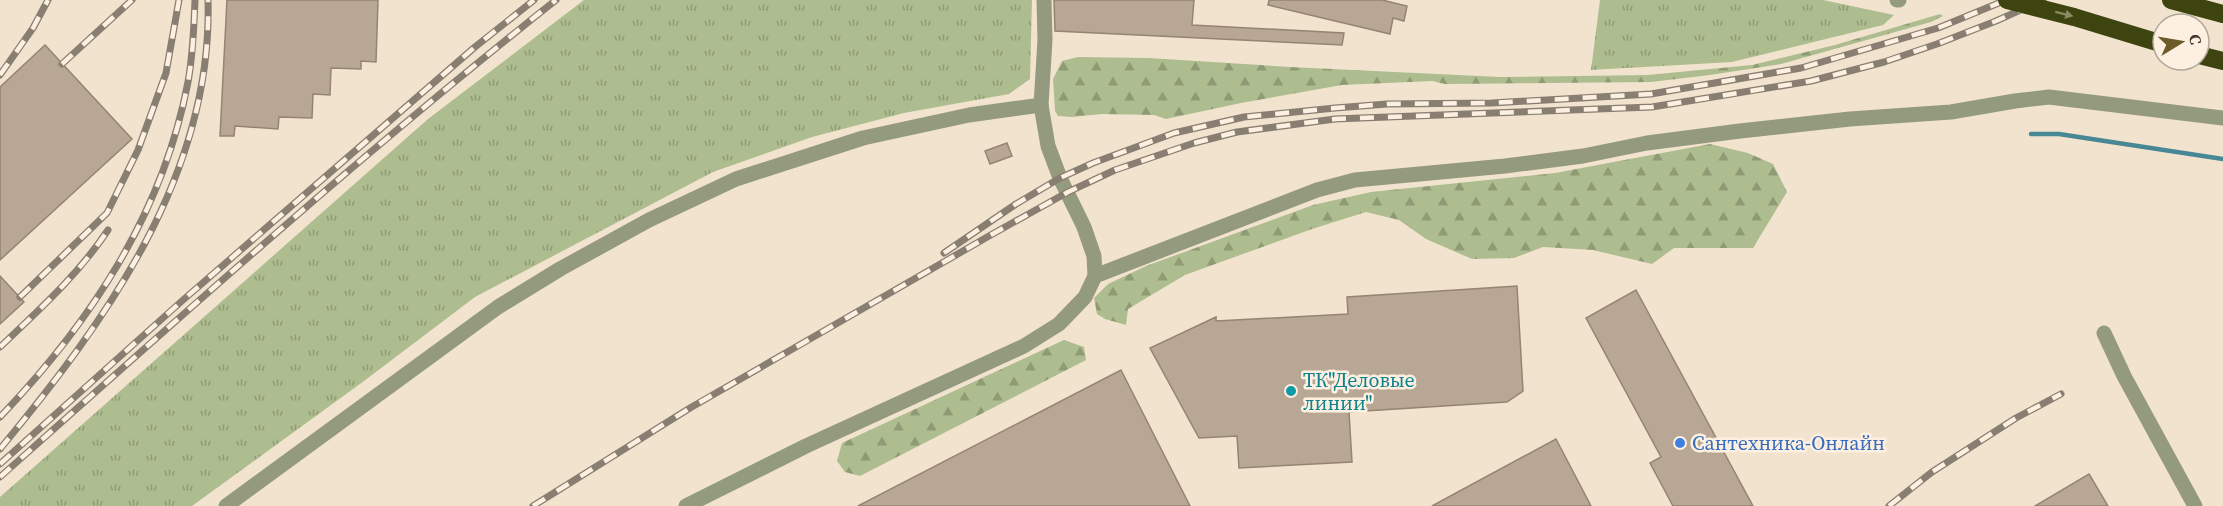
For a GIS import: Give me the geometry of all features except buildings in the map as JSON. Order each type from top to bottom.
[{"type":"highway","points":[[2007,0],[2151,40]]},
{"type":"highway","points":[[2171,0],[2223,14]]},
{"type":"street","points":[[686,506],[806,446],[1024,346],[1059,324],[1085,297],[1095,276],[1094,256],[1084,227],[1060,178],[1048,146],[1041,105],[1046,40],[1044,0]]},
{"type":"street","points":[[1095,276],[1317,190],[1355,180],[1505,166],[1583,156],[1647,143],[1740,131],[1951,112],[2049,97],[2223,118]]},
{"type":"street","points":[[226,506],[498,307],[560,269],[649,220],[736,179],[863,138],[969,115],[1041,105]]},
{"type":"street","points":[[2103,333],[2195,506]]},
{"type":"green space","points":[[584,0],[1032,0],[1030,79],[1009,94],[904,113],[812,137],[713,172],[475,297],[192,506],[0,506],[0,497],[428,119]]},
{"type":"green space","points":[[1600,0],[1823,0],[1894,15],[1883,25],[1732,62],[1591,70]]},
{"type":"green space","points":[[1940,14],[1943,16],[1931,22],[1781,64],[1651,82],[1445,84],[1432,81],[1342,85],[1166,119],[1154,115],[1058,116],[1055,111],[1053,79],[1062,61],[1078,57],[1149,58],[1500,77],[1648,75],[1752,65],[1835,45]]},
{"type":"green space","points":[[1710,144],[1748,153],[1773,164],[1787,192],[1753,248],[1674,248],[1652,264],[1593,250],[1543,247],[1514,258],[1472,259],[1426,239],[1399,220],[1366,212],[1185,275],[1128,309],[1126,325],[1105,319],[1097,314],[1094,298],[1108,284],[1146,266],[1313,205],[1371,192],[1555,173]]},
{"type":"green space","points":[[1064,340],[1084,347],[1086,360],[860,476],[845,472],[837,461],[842,443]]},
{"type":"waterway","points":[[2031,134],[2059,134],[2223,159]]},
{"type":"railway","points":[[0,75],[33,28],[48,0]]},
{"type":"railway","points":[[62,64],[132,0]]},
{"type":"railway","points":[[20,297],[107,213],[138,150],[166,73],[179,0]]},
{"type":"railway","points":[[0,417],[33,381],[93,304],[142,221],[161,176],[188,82],[195,0]]},
{"type":"railway","points":[[0,449],[78,349],[114,297],[146,242],[172,185],[193,126],[205,64],[208,0]]},
{"type":"railway","points":[[0,464],[183,300],[475,47],[534,0]]},
{"type":"railway","points":[[0,477],[344,175],[484,57],[556,0]]},
{"type":"railway","points":[[944,253],[1016,204],[1060,178],[1093,163],[1174,133],[1244,117],[1335,108],[1387,104],[1492,103],[1651,94],[1801,68],[1938,28],[2006,0]]},
{"type":"railway","points":[[533,506],[690,408],[1068,192],[1115,170],[1194,143],[1237,132],[1335,119],[1652,107],[1811,81],[1884,62],[1937,44],[2043,0]]},
{"type":"railway","points":[[0,347],[71,277],[108,230]]},
{"type":"railway","points":[[1889,506],[1932,472],[2016,418],[2061,394]]},
{"type":"place","name":"ТК\"Деловые линии\"","points":[[1291,391]]},
{"type":"place","name":"Сантехника-Онлайн","points":[[1680,443]]}]
